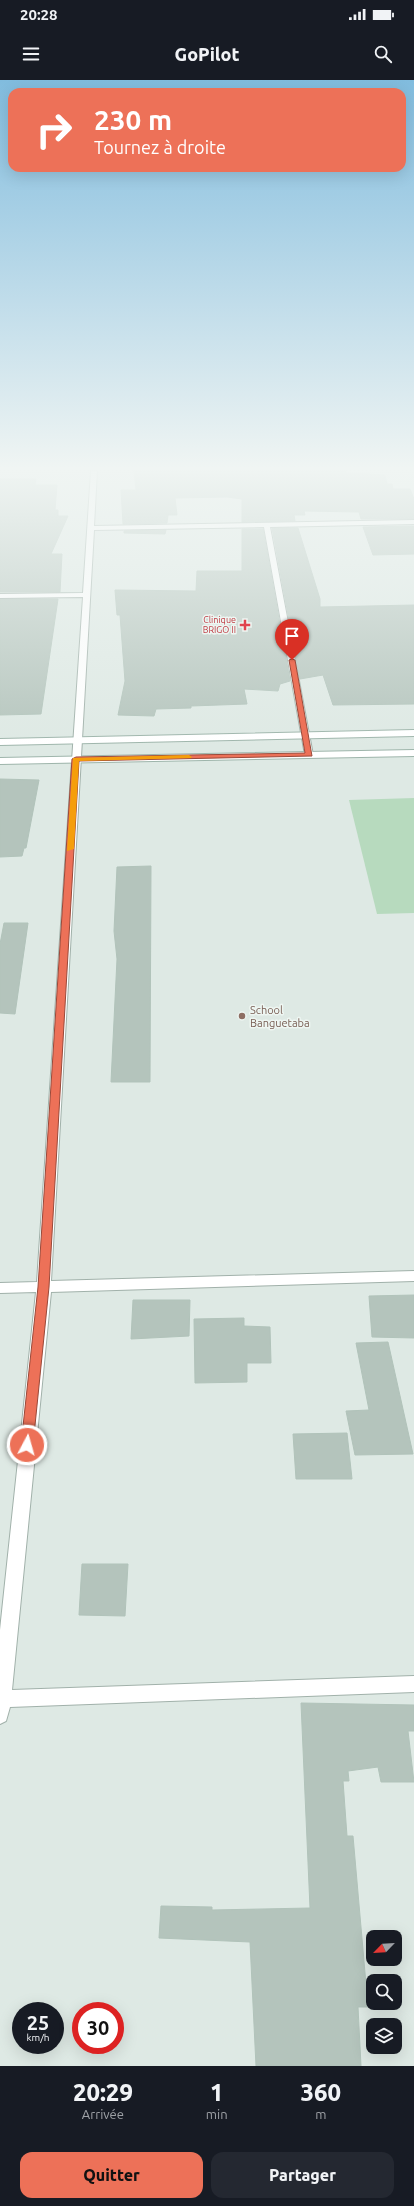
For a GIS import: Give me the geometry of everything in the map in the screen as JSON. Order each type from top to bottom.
[{"type":"street","points":[[88,564],[44,1287],[0,1704],[414,1684]]},
{"type":"street","points":[[274,564],[309,755]]},
{"type":"street","points":[[0,596],[86,595]]},
{"type":"street","points":[[0,742],[414,733]]},
{"type":"street","points":[[0,761],[414,753]]},
{"type":"street","points":[[0,1288],[414,1276]]},
{"type":"green space","points":[[414,798],[414,913],[377,914],[349,800]]},
{"type":"building","points":[[0,564],[61,564],[60,592],[0,592]]},
{"type":"building","points":[[242,564],[269,564],[290,681],[280,684],[278,691],[244,689],[247,704],[156,709],[154,716],[118,715],[125,681],[120,615],[117,615],[115,590],[196,591],[197,571],[242,571]]},
{"type":"building","points":[[279,564],[309,564],[320,599],[320,607],[414,605],[414,704],[333,705],[323,675],[300,679]]},
{"type":"building","points":[[0,599],[58,599],[41,714],[0,715]]},
{"type":"building","points":[[0,779],[39,780],[26,848],[24,848],[22,856],[0,857]]},
{"type":"building","points":[[151,866],[150,1082],[111,1082],[117,959],[114,931],[117,867]]},
{"type":"building","points":[[4,923],[28,923],[15,1014],[0,1013],[0,944]]},
{"type":"building","points":[[414,1295],[414,1338],[372,1337],[369,1296]]},
{"type":"building","points":[[133,1300],[190,1300],[189,1336],[131,1339]]},
{"type":"building","points":[[244,1318],[244,1326],[270,1327],[271,1363],[247,1363],[247,1382],[195,1383],[194,1319]]},
{"type":"building","points":[[388,1342],[413,1454],[355,1455],[346,1411],[369,1410],[356,1343]]},
{"type":"building","points":[[347,1433],[352,1479],[296,1479],[293,1434]]},
{"type":"building","points":[[82,1564],[128,1564],[125,1616],[79,1615]]},
{"type":"building","points":[[301,1703],[414,1705],[414,1731],[408,1731],[414,1782],[381,1782],[378,1767],[348,1771],[349,1781],[343,1781],[347,1836],[353,1836],[366,1984],[366,2007],[358,2007],[361,2066],[256,2066],[250,1942],[159,1938],[161,1906],[212,1907],[212,1910],[310,1908]]},
{"type":"slow traffic","points":[[70,849],[76,759],[189,757]]},
{"type":"place","name":"Clinique BRIGO II","points":[[245,625]]},
{"type":"place","name":"School Banguetaba","points":[[242,1016]]},
{"type":"route","points":[[27,1445],[44,1287],[76,759],[309,755],[292,660]]}]
